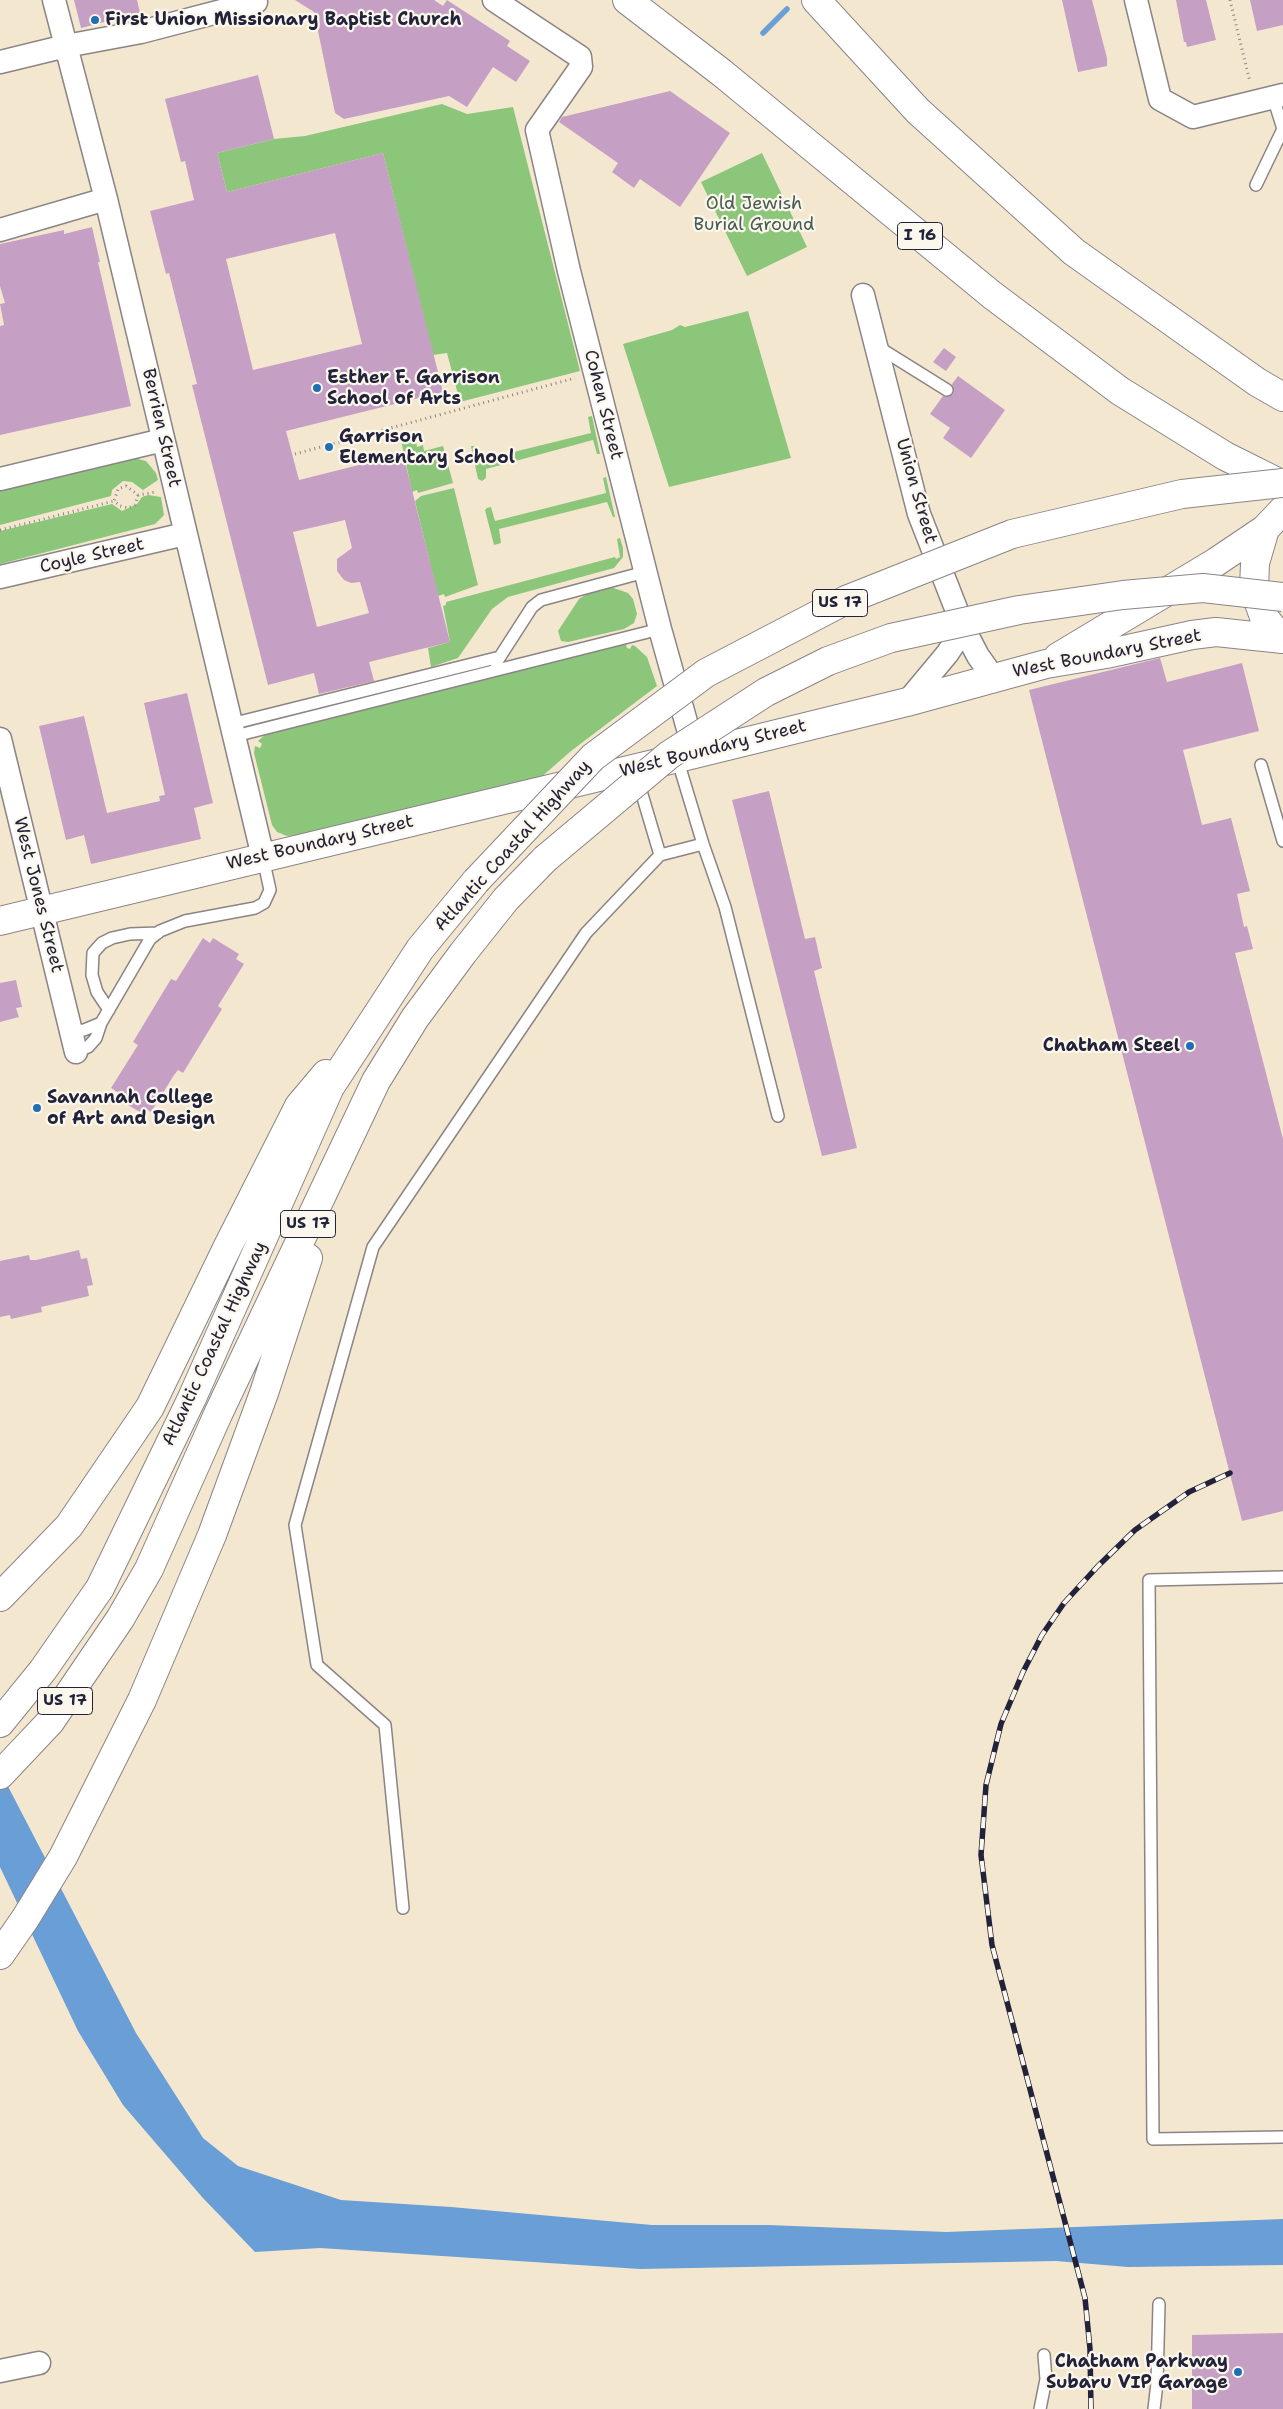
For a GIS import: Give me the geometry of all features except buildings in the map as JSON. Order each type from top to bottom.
[{"type":"main road","name":"I 16","points":[[627,0],[722,73],[992,295],[1120,391],[1225,456],[1283,484]]},
{"type":"main road","points":[[816,0],[918,111],[1074,252],[1257,382],[1283,398]]},
{"type":"main road","name":"Atlantic Coastal Highway","points":[[0,1723],[43,1670],[100,1588],[192,1398],[330,1088],[420,950],[476,881],[593,757],[706,673],[846,600],[1012,534],[1182,494],[1283,484]]},
{"type":"main road","points":[[1274,519],[1254,563],[1254,589],[1264,617],[1282,639]]},
{"type":"main road","points":[[1046,664],[1216,562],[1274,519]]},
{"type":"main road","name":"Atlantic Coastal Highway","points":[[0,1775],[50,1722],[120,1619],[149,1569],[219,1412],[376,1081],[415,1018],[506,899],[545,859],[669,755],[766,692],[828,661],[891,638],[1020,610],[1123,595],[1203,588],[1283,598]]},
{"type":"main road","name":"West Boundary Street","points":[[0,920],[907,702],[1046,664],[1106,654],[1192,634],[1216,632],[1282,639]]},
{"type":"main road","points":[[0,1597],[69,1526],[150,1407],[228,1246],[299,1106],[378,1014]]},
{"type":"main road","points":[[0,1954],[25,1919],[63,1857],[104,1780],[154,1672],[212,1535],[264,1393],[343,1152]]},
{"type":"street","name":"Berrien Street","points":[[54,0],[106,200],[263,857]]},
{"type":"street","name":"Cohen Street","points":[[494,0],[580,62],[537,130],[595,373],[660,629],[686,756]]},
{"type":"street","points":[[1136,0],[1160,99],[1193,117],[1278,96]]},
{"type":"street","points":[[0,62],[66,46],[141,32],[256,2]]},
{"type":"street","points":[[0,230],[106,200]]},
{"type":"street","name":"Union Street","points":[[863,295],[919,514],[964,629],[978,656],[993,677]]},
{"type":"street","points":[[0,479],[163,440]]},
{"type":"street","name":"Coyle Street","points":[[0,577],[185,534]]},
{"type":"street","points":[[907,702],[948,654],[964,629]]},
{"type":"street","name":"West Jones Street","points":[[0,740],[74,1041]]},
{"type":"street","points":[[0,2371],[39,2362]]},
{"type":"lane","points":[[1256,185],[1283,129],[1278,96]]},
{"type":"lane","points":[[876,346],[947,390]]},
{"type":"lane","points":[[492,671],[532,608],[541,600],[645,572]]},
{"type":"lane","points":[[233,730],[492,671],[660,629]]},
{"type":"lane","points":[[233,730],[500,657]]},
{"type":"lane","points":[[686,756],[703,844],[725,907],[778,1116]]},
{"type":"lane","points":[[1261,765],[1283,842]]},
{"type":"lane","points":[[634,768],[660,854]]},
{"type":"lane","points":[[403,1908],[385,1725],[317,1664],[295,1525],[372,1247],[586,933],[660,854],[703,844]]},
{"type":"lane","points":[[109,1010],[97,992],[92,974],[93,953],[102,943],[112,938],[130,934],[158,932],[185,921],[255,908],[264,903],[270,890],[263,857]]},
{"type":"lane","points":[[102,1024],[84,1030],[74,1041],[88,1047],[96,1038],[109,1010],[150,939],[158,932]]},
{"type":"lane","points":[[1283,1578],[1149,1580],[1153,2139],[1283,2137]]},
{"type":"lane","points":[[1154,2409],[1157,2383],[1159,2304]]},
{"type":"lane","points":[[1040,2409],[1046,2379],[1044,2355]]},
{"type":"path","points":[[1230,0],[1250,83]]},
{"type":"path","points":[[295,454],[451,410],[595,373]]},
{"type":"path","points":[[114,500],[118,489],[126,486],[138,496]]},
{"type":"path","points":[[138,496],[162,490]]},
{"type":"path","points":[[114,500],[120,506],[128,508],[135,505],[138,496]]},
{"type":"path","points":[[0,530],[114,500]]},
{"type":"green space","points":[[442,104],[467,114],[513,107],[580,371],[460,402],[447,353],[433,355],[383,153],[227,192],[217,153],[274,139],[305,136]]},
{"type":"green space","name":"Old Jewish Burial Ground","points":[[762,153],[807,247],[747,276],[701,182]]},
{"type":"green space","points":[[748,311],[791,458],[669,487],[623,344],[672,330],[680,325],[685,327]]},
{"type":"green space","points":[[592,416],[600,454],[597,454],[593,440],[486,469],[486,478],[482,481],[478,479],[471,446],[477,446],[481,460],[591,433],[588,417]]},
{"type":"green space","points":[[409,439],[411,443],[416,441],[417,447],[423,445],[424,451],[443,446],[453,483],[418,493],[417,490],[412,492],[401,440]]},
{"type":"green space","points":[[134,458],[146,461],[156,473],[158,480],[143,490],[132,482],[123,481],[112,490],[111,496],[0,525],[0,490]]},
{"type":"green space","points":[[606,477],[615,517],[613,517],[607,502],[499,529],[501,543],[494,545],[485,510],[487,508],[491,507],[495,521],[606,493],[603,478]]},
{"type":"green space","points":[[454,488],[478,585],[445,597],[444,594],[438,596],[415,501],[421,496]]},
{"type":"green space","points":[[148,495],[161,497],[164,515],[155,524],[0,564],[0,531],[112,504],[122,511],[137,504],[142,497]]},
{"type":"green space","points":[[620,538],[623,557],[614,568],[508,597],[492,609],[458,658],[431,667],[428,648],[450,642],[443,606],[446,605],[446,602],[615,557],[616,559],[620,557],[617,539]]},
{"type":"green space","points":[[611,587],[628,593],[633,599],[637,614],[634,623],[624,629],[568,642],[561,641],[558,631],[579,599],[592,591]]},
{"type":"green space","points":[[626,644],[627,648],[630,649],[632,645],[635,646],[647,657],[657,686],[571,751],[538,780],[302,835],[287,836],[277,832],[272,825],[254,753],[255,746],[260,748],[262,744],[258,741],[268,732]]},
{"type":"water","points":[[0,1771],[136,2033],[203,2138],[238,2166],[341,2200],[451,2207],[652,2225],[768,2225],[946,2232],[1283,2219],[1283,2265],[1128,2267],[1056,2261],[640,2269],[320,2248],[255,2252],[202,2197],[123,2105],[78,2031],[0,1867]]},
{"type":"waterway","points":[[763,33],[787,9]]},
{"type":"railway","points":[[1091,2409],[1090,2349],[1085,2298],[992,1945],[981,1855],[986,1785],[1001,1724],[1023,1672],[1042,1635],[1064,1603],[1135,1530],[1189,1492],[1230,1473]]},
{"type":"place","name":"First Union Missionary Baptist Church","points":[[95,20]]},
{"type":"place","name":"Esther F. Garrison School of Arts","points":[[317,388]]},
{"type":"place","name":"Garrison Elementary School","points":[[329,447]]},
{"type":"place","name":"Chatham Steel","points":[[1190,1046]]},
{"type":"place","name":"Savannah College of Art and Design","points":[[37,1108]]},
{"type":"place","name":"Chatham Parkway Subaru VIP Garage","points":[[1238,2372]]}]
